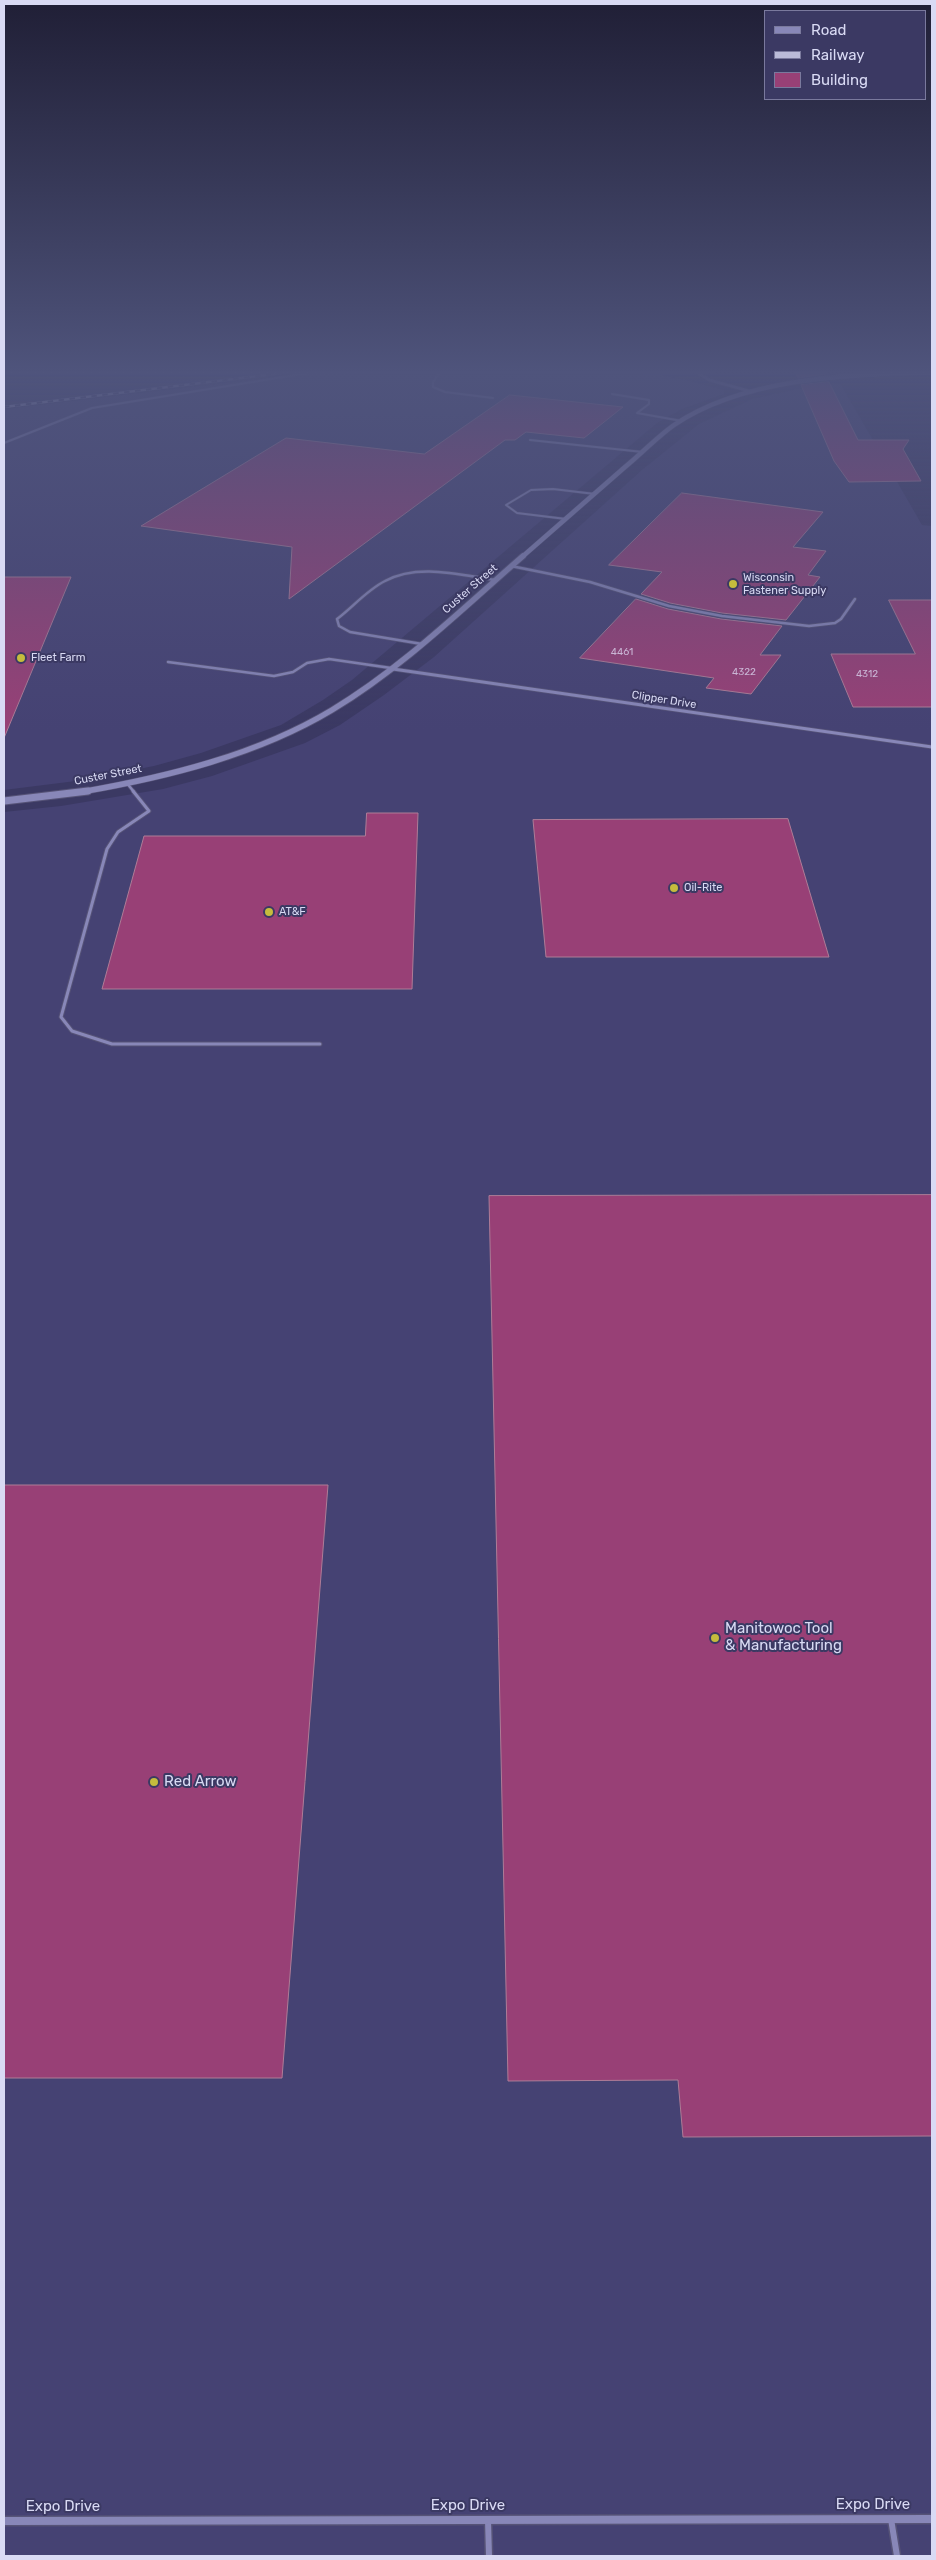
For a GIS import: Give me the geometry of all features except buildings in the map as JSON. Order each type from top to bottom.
[{"type":"street","name":"Custer Street","points":[[4,801],[28,799],[126,782],[179,770],[248,750],[312,722],[346,702],[393,669],[599,490]]},
{"type":"street","name":"Clipper Drive","points":[[393,669],[932,748]]},
{"type":"street","name":"Expo Drive","points":[[4,2521],[932,2519]]},
{"type":"lane","points":[[530,490],[506,505],[517,513],[566,519]]},
{"type":"lane","points":[[565,490],[595,494]]},
{"type":"lane","points":[[511,566],[590,582],[668,606],[722,616],[809,626],[835,623],[841,619],[854,599]]},
{"type":"lane","points":[[422,644],[350,632],[339,626],[337,619],[386,580],[401,574],[430,571],[495,580]]},
{"type":"lane","points":[[168,662],[274,676],[293,672],[308,663],[329,660],[393,669]]},
{"type":"lane","points":[[126,782],[150,811],[118,832],[107,849],[61,1017],[72,1031],[112,1044],[320,1044]]},
{"type":"lane","points":[[891,2519],[897,2556]]},
{"type":"lane","points":[[488,2520],[489,2556]]},
{"type":"shaded area","points":[[4,490],[577,490],[352,680],[281,725],[201,753],[154,766],[76,781],[4,790]]},
{"type":"shaded area","points":[[619,490],[902,490],[922,525],[932,526],[932,2556],[4,2556],[4,812],[61,806],[163,789],[212,776],[305,743],[340,725],[434,657]]},
{"type":"place","name":"Wisconsin Fastener Supply","points":[[733,584]]},
{"type":"place","name":"Fleet Farm","points":[[21,658]]},
{"type":"place","name":"Oil-Rite","points":[[674,888]]},
{"type":"place","name":"AT&F","points":[[269,912]]},
{"type":"place","name":"Manitowoc Tool & Manufacturing","points":[[715,1638]]},
{"type":"place","name":"Red Arrow","points":[[154,1782]]}]
